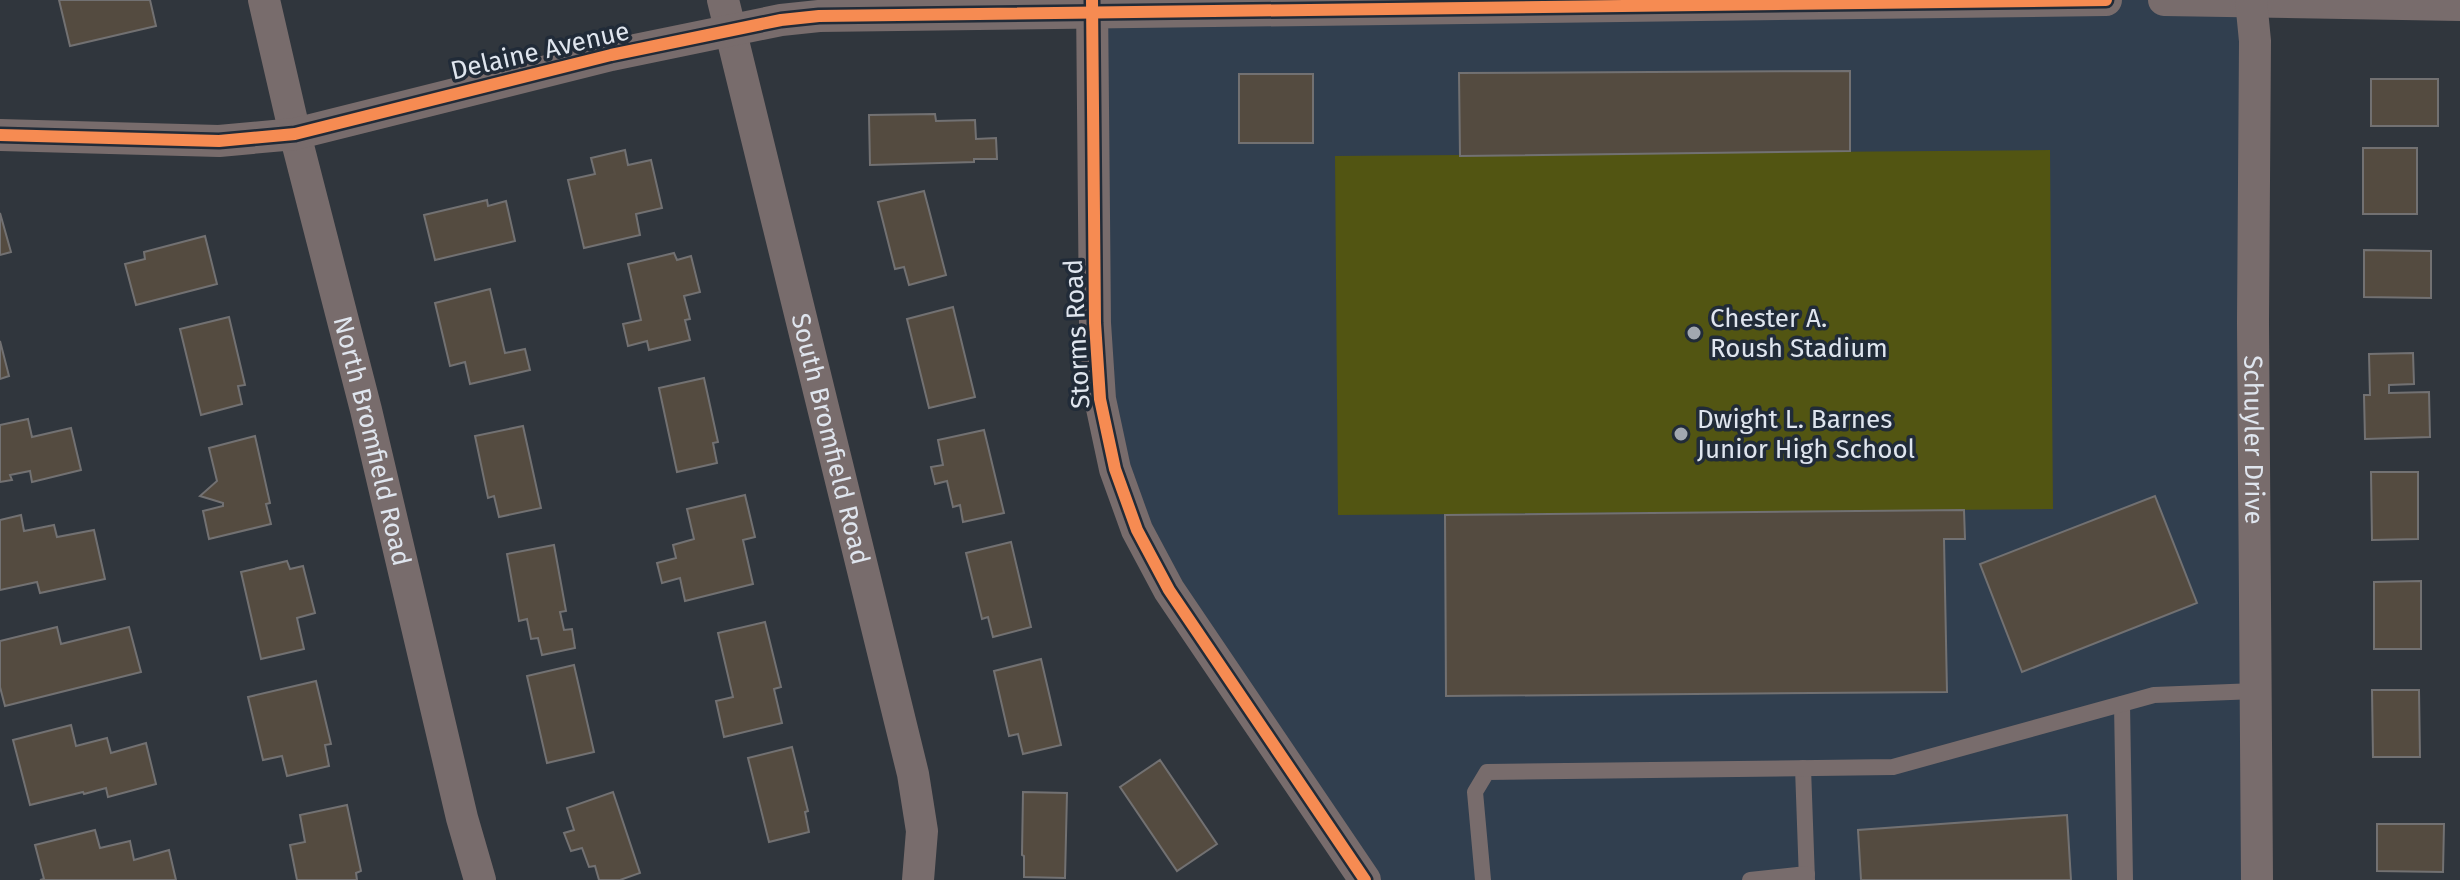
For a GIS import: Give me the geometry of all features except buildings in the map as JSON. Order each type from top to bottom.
[{"type":"street","name":"North Bromfield Road","points":[[264,0],[362,394],[462,818],[480,880]]},
{"type":"street","name":"South Bromfield Road","points":[[723,0],[913,774],[922,831],[918,880]]},
{"type":"street","name":"Delaine Avenue","points":[[0,135],[219,141],[295,134],[611,55],[781,20],[819,16],[1092,6],[2106,0]]},
{"type":"street","points":[[2164,0],[2460,5]]},
{"type":"street","name":"Schuyler Drive","points":[[2251,1],[2255,41],[2253,323],[2257,880]]},
{"type":"street","name":"Storms Road","points":[[1092,6],[1095,323],[1100,399],[1115,469],[1137,530],[1169,590],[1365,880]]},
{"type":"lane","points":[[1483,880],[1475,792],[1487,772],[1893,767],[2154,695],[2256,691]]},
{"type":"lane","points":[[2122,704],[2125,880]]},
{"type":"lane","points":[[1750,880],[1807,877],[1803,768]]},
{"type":"shaded area","name":"Dwight L. Barnes Junior High School","points":[[1092,0],[2251,0],[2257,880],[1365,880],[1308,793],[1115,469]]},
{"type":"shaded area","name":"Chester A. Roush Stadium","points":[[2050,150],[2053,509],[1338,515],[1335,156]]},
{"type":"cycle path","points":[[1092,0],[1095,323],[1100,399],[1115,469],[1137,530],[1169,590],[1365,880]]},
{"type":"cycle path","points":[[0,135],[219,141],[295,134],[611,55],[781,20],[819,16],[2106,0]]},
{"type":"place","name":"Chester A. Roush Stadium","points":[[1694,333]]},
{"type":"place","name":"Dwight L. Barnes Junior High School","points":[[1681,434]]}]
